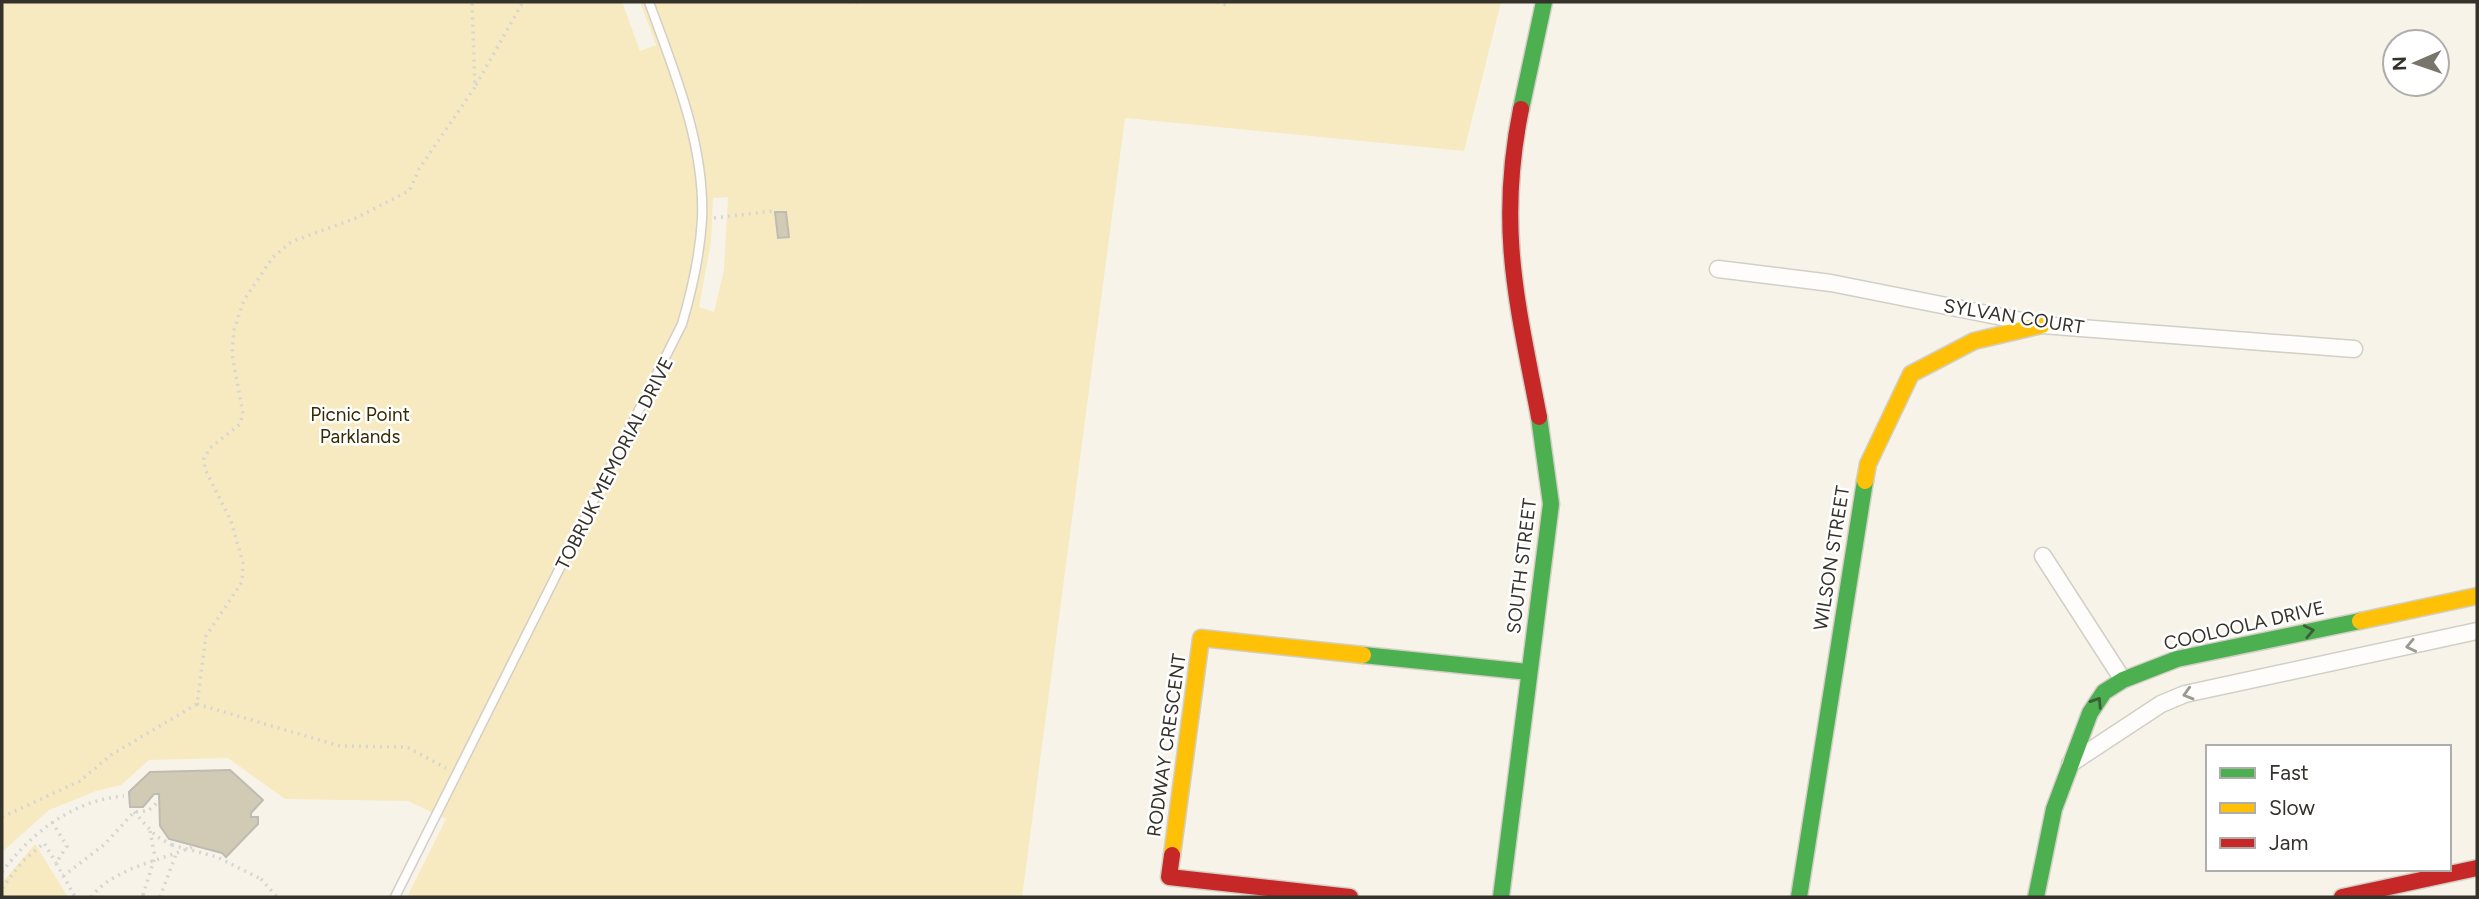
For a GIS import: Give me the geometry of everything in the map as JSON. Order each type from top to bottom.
[{"type":"street","name":"SOUTH STREET","points":[[1501,897],[1551,504],[1548,460],[1512,274],[1508,222],[1513,158],[1544,2]]},
{"type":"street","name":"SYLVAN COURT","points":[[1718,269],[1831,283],[2042,325],[2354,349]]},
{"type":"street","name":"WILSON STREET","points":[[1799,897],[1868,464],[1911,374],[1974,341],[2042,325]]},
{"type":"street","points":[[2043,556],[2123,680]]},
{"type":"street","name":"COOLOOLA DRIVE","points":[[2036,897],[2054,809],[2090,713],[2104,692],[2123,680],[2178,659],[2477,596]]},
{"type":"street","points":[[2070,764],[2161,704],[2185,694],[2477,631]]},
{"type":"street","name":"RODWAY CRESCENT","points":[[1350,897],[1169,877],[1201,638],[1529,672]]},
{"type":"street","points":[[2342,897],[2477,868]]},
{"type":"lane","name":"TOBRUK MEMORIAL DRIVE","points":[[395,897],[682,324],[695,278],[702,218],[695,144],[678,83],[649,2]]},
{"type":"path","points":[[472,2],[475,86]]},
{"type":"path","points":[[197,704],[206,636],[242,582],[243,563],[231,521],[205,469],[204,458],[210,448],[240,424],[243,414],[232,354],[234,330],[244,300],[273,257],[291,242],[356,218],[409,191],[419,169],[475,86],[523,2]]},
{"type":"path","points":[[849,2],[862,2]]},
{"type":"path","points":[[1217,2],[1226,5],[1227,2]]},
{"type":"path","points":[[702,218],[773,211]]},
{"type":"path","points":[[2,817],[80,781],[111,755],[197,704],[340,746],[407,747],[456,773]]},
{"type":"path","points":[[2,872],[18,850],[52,822],[106,797],[124,796]]},
{"type":"path","points":[[64,876],[105,844],[134,812],[148,811],[159,801]]},
{"type":"path","points":[[134,812],[150,829],[172,845],[217,857],[261,879],[277,897]]},
{"type":"path","points":[[52,822],[67,846],[57,863]]},
{"type":"path","points":[[143,896],[155,857],[150,829]]},
{"type":"path","points":[[2,888],[23,861],[44,843],[75,897]]},
{"type":"path","points":[[91,897],[99,888],[123,873],[192,847]]},
{"type":"path","points":[[160,897],[176,854]]},
{"type":"green space","name":"Picnic Point Parklands","points":[[2,2],[622,2],[640,51],[656,45],[640,2],[1501,2],[1464,151],[1125,118],[1022,897],[407,897],[446,819],[408,801],[285,799],[228,758],[149,760],[121,785],[96,791],[49,810],[2,852]],"holes":[[[728,197],[724,270],[714,312],[699,307],[711,242],[713,198]]]},
{"type":"green space","points":[[35,844],[68,897],[2,897],[2,883]]},
{"type":"building","points":[[775,212],[786,212],[789,237],[778,238]]},
{"type":"building","points":[[230,770],[263,800],[251,813],[251,817],[258,817],[258,824],[226,857],[222,853],[169,839],[160,826],[159,794],[154,794],[143,807],[130,807],[129,792],[150,772]]},
{"type":"traffic: fast","points":[[1521,109],[1544,2]]},
{"type":"traffic: fast","points":[[1501,897],[1551,504],[1539,417]]},
{"type":"traffic: fast","points":[[1799,897],[1865,481]]},
{"type":"traffic: fast","points":[[2036,897],[2054,809],[2090,713],[2104,692],[2123,680],[2177,659],[2360,621]]},
{"type":"traffic: fast","points":[[1363,655],[1529,672]]},
{"type":"traffic: slow","points":[[1865,481],[1868,464],[1911,374],[1974,341],[2042,325]]},
{"type":"traffic: slow","points":[[2360,621],[2477,596]]},
{"type":"traffic: slow","points":[[1172,855],[1201,638],[1363,655]]},
{"type":"traffic: jam","points":[[1521,109],[1514,151],[1510,228],[1517,300],[1539,417]]},
{"type":"traffic: jam","points":[[1172,855],[1169,877],[1350,897]]},
{"type":"traffic: jam","points":[[2342,897],[2477,868]]}]
